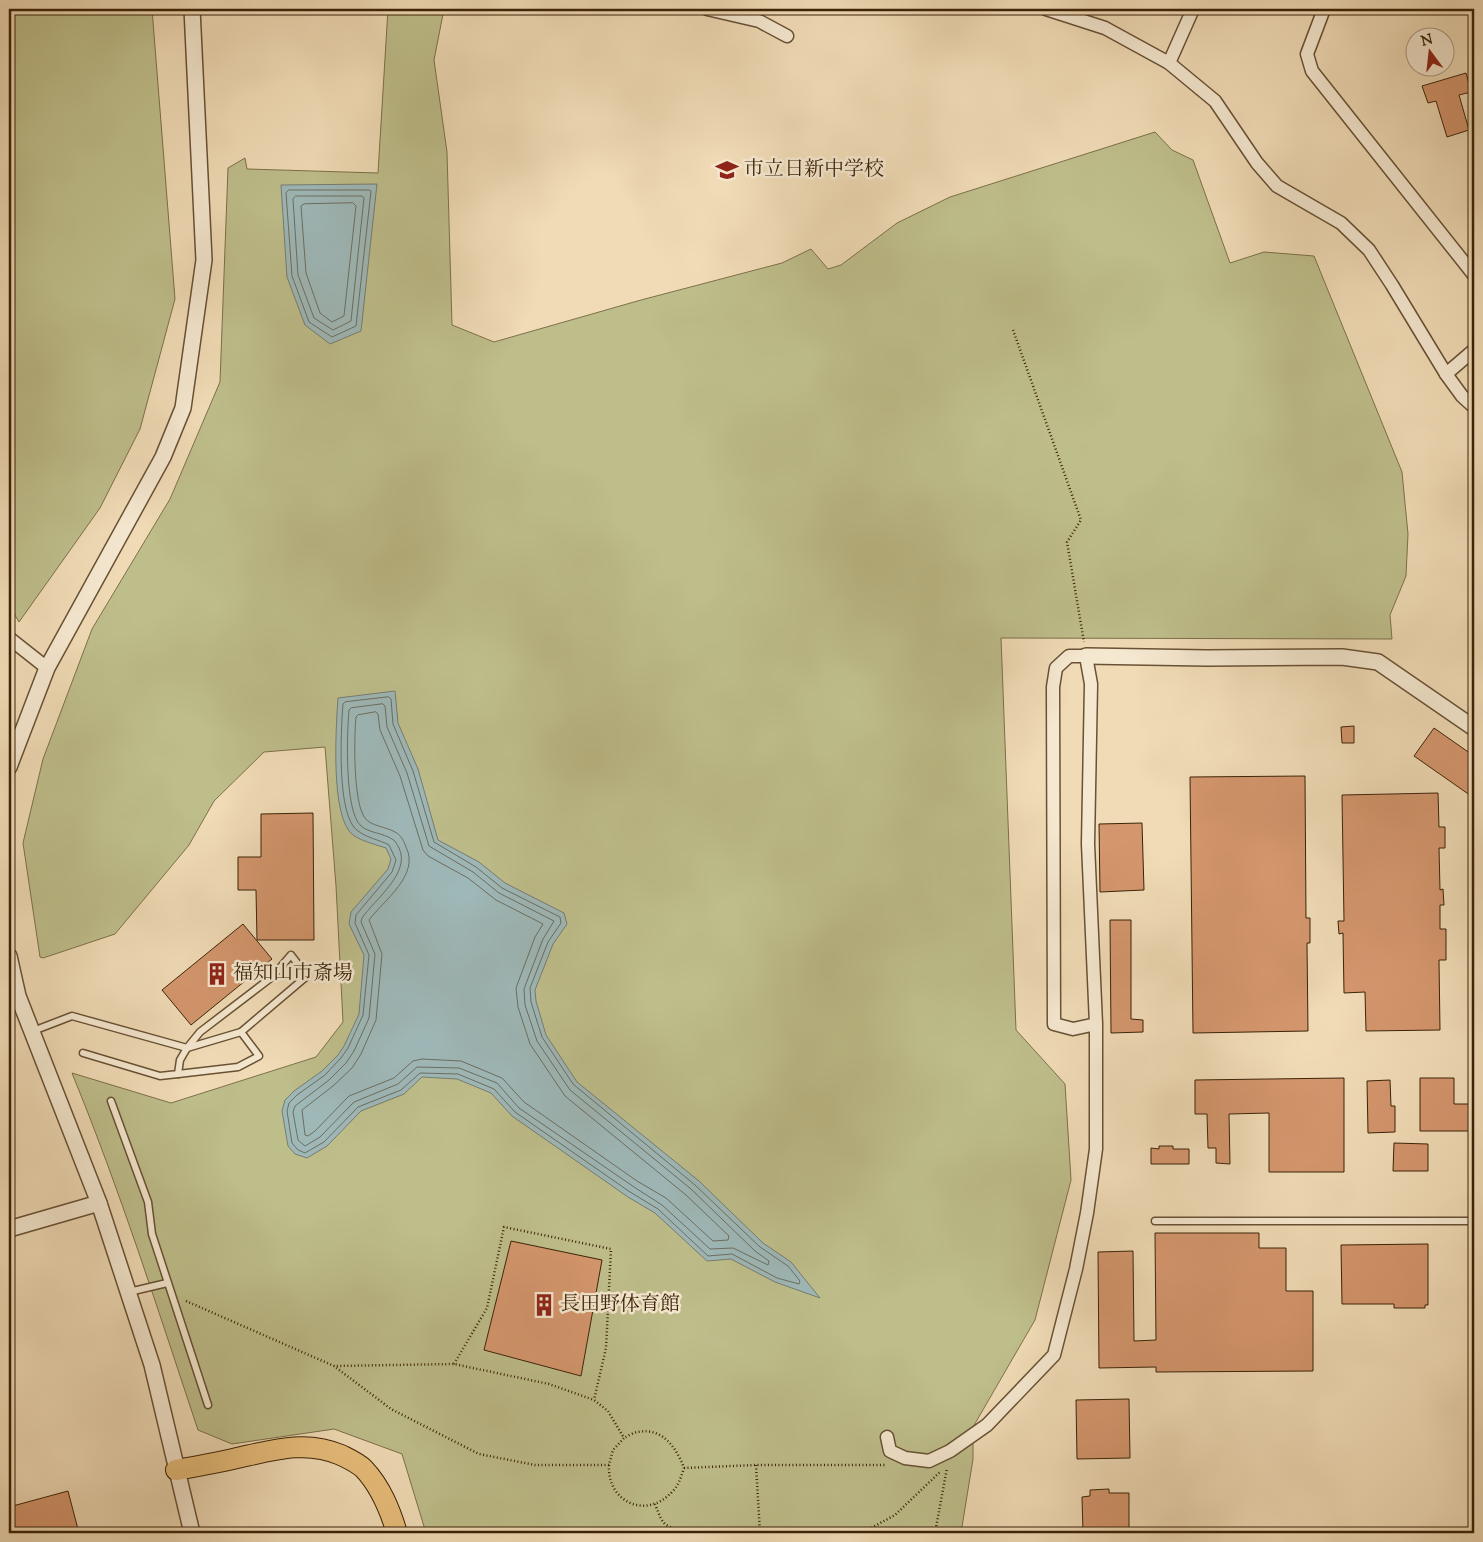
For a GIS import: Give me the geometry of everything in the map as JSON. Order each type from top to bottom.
[{"type":"highway","points":[[176,1470],[278,1449],[305,1446],[328,1449],[350,1459],[363,1468],[375,1482],[387,1504],[398,1533]]},
{"type":"highway","points":[[375,1482],[383,1533]]},
{"type":"street","points":[[9,767],[47,668],[163,458],[183,408],[204,260],[192,9]]},
{"type":"street","points":[[706,9],[758,21],[787,36]]},
{"type":"street","points":[[1046,9],[1105,28],[1169,63],[1215,101],[1257,163],[1277,186],[1341,223],[1369,250],[1446,374],[1462,396],[1474,407]]},
{"type":"street","points":[[1169,63],[1194,9]]},
{"type":"street","points":[[1324,9],[1307,54],[1312,71],[1474,276]]},
{"type":"street","points":[[1446,374],[1474,350]]},
{"type":"street","points":[[9,638],[47,668]]},
{"type":"street","points":[[1096,1024],[1073,1029],[1054,1024],[1053,687],[1056,668],[1069,656],[1342,657],[1378,662],[1474,728]]},
{"type":"street","points":[[887,1437],[890,1451],[905,1458],[929,1461],[950,1451],[987,1425],[1054,1355],[1076,1269],[1096,1149],[1096,1024],[1088,844],[1091,684],[1086,656]]},
{"type":"street","points":[[9,956],[18,996],[99,1203],[152,1365],[192,1533]]},
{"type":"street","points":[[9,1229],[99,1203]]},
{"type":"lane","points":[[32,1031],[72,1016],[187,1048],[241,1032],[308,976],[291,956],[272,977],[200,1032],[187,1048],[180,1060],[178,1074]]},
{"type":"lane","points":[[83,1052],[160,1076],[238,1067],[259,1056],[241,1032]]},
{"type":"lane","points":[[111,1101],[148,1202],[152,1234],[208,1405]]},
{"type":"lane","points":[[1155,1221],[1474,1222]]},
{"type":"lane","points":[[128,1292],[167,1283]]},
{"type":"path","points":[[1013,330],[1081,520],[1067,542],[1086,656]]},
{"type":"path","points":[[454,1364],[487,1308],[504,1227],[612,1249],[606,1348],[594,1400]]},
{"type":"path","points":[[171,1294],[334,1366],[391,1409],[479,1454],[535,1465],[609,1465]]},
{"type":"path","points":[[334,1366],[454,1364],[549,1384],[594,1400],[608,1411],[624,1438]]},
{"type":"path","points":[[638,1432],[658,1433],[679,1454],[684,1468],[679,1483],[671,1494],[655,1504],[639,1506],[622,1500],[612,1488],[608,1475],[609,1465],[613,1450],[624,1438],[638,1432]]},
{"type":"path","points":[[684,1468],[892,1464]]},
{"type":"path","points":[[862,1533],[895,1515],[948,1465],[935,1533]]},
{"type":"path","points":[[756,1466],[760,1533]]},
{"type":"path","points":[[655,1504],[664,1523],[676,1528],[704,1533]]},
{"type":"green space","points":[[9,9],[152,9],[175,299],[140,429],[100,508],[19,622],[9,605]]},
{"type":"green space","points":[[388,9],[444,9],[434,60],[447,152],[452,325],[494,342],[641,300],[782,263],[811,249],[828,269],[841,265],[897,223],[950,197],[1155,132],[1172,150],[1193,160],[1230,263],[1264,252],[1314,256],[1402,472],[1408,534],[1406,576],[1390,615],[1392,639],[1001,638],[1016,1030],[1065,1084],[1071,1180],[1035,1320],[973,1427],[973,1459],[961,1533],[426,1533],[402,1454],[334,1429],[232,1444],[198,1430],[122,1206],[72,1073],[171,1103],[316,1057],[343,1022],[336,886],[325,747],[264,752],[214,801],[189,845],[115,934],[43,958],[40,957],[23,843],[43,759],[92,629],[170,499],[220,382],[228,168],[245,158],[247,169],[378,173]]},
{"type":"water","points":[[377,184],[361,331],[330,344],[305,325],[287,277],[281,185]]},
{"type":"water","points":[[395,691],[398,723],[418,769],[438,840],[479,862],[505,883],[564,913],[567,924],[553,944],[535,990],[536,1001],[546,1035],[577,1082],[699,1181],[763,1243],[791,1262],[820,1298],[775,1282],[731,1259],[707,1261],[655,1213],[628,1197],[512,1116],[491,1093],[457,1079],[422,1077],[404,1094],[361,1111],[327,1146],[307,1158],[295,1154],[288,1146],[282,1111],[285,1100],[294,1091],[322,1071],[338,1055],[359,1014],[364,955],[349,924],[351,912],[388,869],[391,859],[386,848],[353,835],[346,825],[341,810],[336,771],[338,698]]},
{"type":"building","points":[[1466,73],[1471,92],[1459,95],[1469,130],[1447,137],[1436,101],[1428,103],[1422,86],[1449,78],[1456,78],[1456,76]]},
{"type":"building","points":[[1354,726],[1354,743],[1342,743],[1341,727]]},
{"type":"building","points":[[1434,728],[1474,756],[1474,798],[1414,756]]},
{"type":"building","points":[[1305,776],[1306,918],[1310,918],[1310,943],[1307,943],[1308,1031],[1193,1033],[1190,777]]},
{"type":"building","points":[[1438,793],[1439,827],[1445,827],[1445,848],[1439,848],[1440,890],[1443,889],[1444,905],[1440,905],[1440,929],[1446,929],[1446,960],[1439,960],[1440,1030],[1366,1031],[1365,992],[1344,993],[1343,933],[1339,934],[1338,921],[1344,921],[1342,795]]},
{"type":"building","points":[[313,813],[314,940],[257,940],[256,890],[238,890],[238,857],[261,857],[261,814]]},
{"type":"building","points":[[1142,823],[1144,890],[1100,892],[1099,824]]},
{"type":"building","points":[[1110,920],[1131,920],[1131,1019],[1143,1020],[1143,1032],[1111,1033]]},
{"type":"building","name":"福知山市斎場","points":[[243,924],[272,959],[191,1025],[162,990]]},
{"type":"building","points":[[1344,1078],[1344,1172],[1269,1172],[1269,1113],[1229,1114],[1230,1164],[1216,1163],[1216,1148],[1208,1148],[1207,1114],[1195,1114],[1195,1080]]},
{"type":"building","points":[[1420,1078],[1454,1078],[1454,1104],[1474,1104],[1474,1131],[1420,1131]]},
{"type":"building","points":[[1390,1080],[1391,1106],[1395,1106],[1395,1132],[1368,1133],[1367,1081]]},
{"type":"building","points":[[1394,1143],[1428,1144],[1428,1171],[1393,1171]]},
{"type":"building","points":[[1159,1146],[1173,1146],[1173,1149],[1189,1149],[1189,1164],[1151,1164],[1151,1148],[1159,1149]]},
{"type":"building","points":[[1155,1233],[1259,1233],[1259,1248],[1286,1248],[1286,1291],[1313,1291],[1313,1371],[1156,1372],[1156,1367],[1099,1368],[1098,1252],[1133,1251],[1134,1341],[1156,1340]]},
{"type":"building","name":"長田野体育館","points":[[511,1241],[602,1260],[581,1376],[484,1350]]},
{"type":"building","points":[[1428,1244],[1428,1305],[1425,1305],[1425,1308],[1394,1308],[1394,1304],[1342,1304],[1341,1245]]},
{"type":"building","points":[[1129,1399],[1130,1458],[1077,1459],[1076,1400]]},
{"type":"building","points":[[1109,1489],[1109,1493],[1129,1493],[1129,1533],[1083,1533],[1082,1497],[1090,1496],[1090,1490]]},
{"type":"building","points":[[68,1491],[79,1533],[9,1533],[9,1507]]},
{"type":"place","name":"市立日新中学校","points":[[727,170]]},
{"type":"place","name":"福知山市斎場","points":[[217,974]]},
{"type":"place","name":"長田野体育館","points":[[544,1305]]}]
